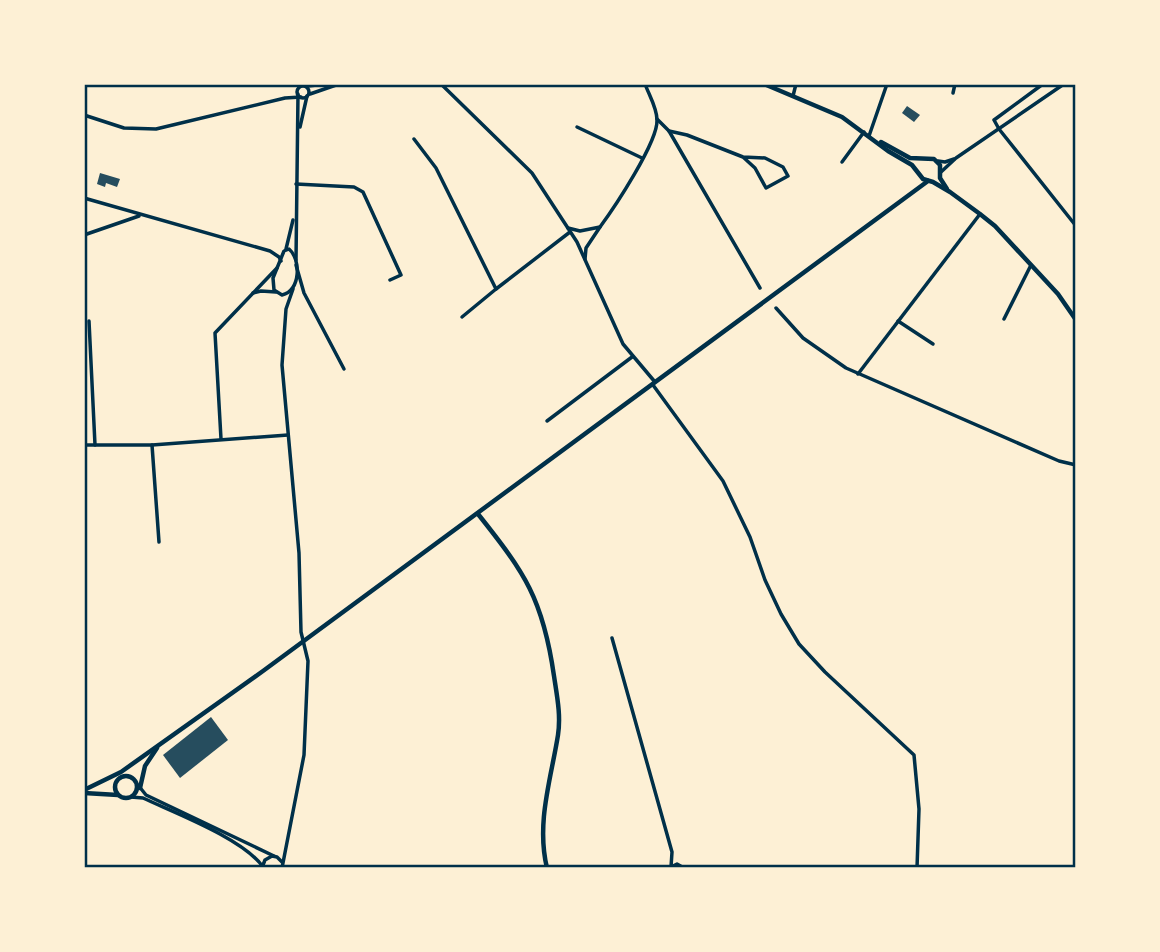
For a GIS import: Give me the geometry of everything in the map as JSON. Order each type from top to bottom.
[{"type":"main road","points":[[764,84],[835,114],[888,151],[912,164],[928,181],[950,192],[980,214],[995,226],[1058,294],[1076,320]]},
{"type":"main road","points":[[871,137],[910,158],[934,159],[940,164],[942,183],[950,192]]},
{"type":"main road","points":[[917,187],[919,164],[924,159]]},
{"type":"main road","points":[[84,792],[117,777],[655,384],[917,187],[935,179],[940,173]]},
{"type":"main road","points":[[478,513],[523,573],[537,601],[548,634],[559,714],[544,808],[543,844],[547,868]]},
{"type":"main road","points":[[84,792],[131,797],[138,788],[145,766],[162,743]]},
{"type":"main road","points":[[117,777],[134,780],[138,788]]},
{"type":"main road","points":[[117,777],[114,788],[119,795]]},
{"type":"street","points":[[282,866],[305,744],[307,661],[303,640],[282,365],[286,309],[294,288],[296,262],[296,84]]},
{"type":"street","points":[[298,94],[301,86],[326,84]]},
{"type":"street","points":[[84,115],[124,128],[156,129],[298,94],[308,95],[339,84]]},
{"type":"street","points":[[441,84],[531,173],[569,230],[614,327],[632,358],[655,384],[723,481],[750,537],[765,580],[799,644],[825,673],[914,755],[919,809],[917,868]]},
{"type":"street","points":[[645,84],[657,119],[669,131],[760,288]]},
{"type":"street","points":[[793,96],[796,84]]},
{"type":"street","points":[[871,137],[887,84]]},
{"type":"street","points":[[953,93],[955,84]]},
{"type":"street","points":[[1043,84],[994,120],[1076,226]]},
{"type":"street","points":[[940,173],[1064,84]]},
{"type":"street","points":[[298,132],[309,91],[305,85]]},
{"type":"street","points":[[585,261],[586,248],[623,195],[654,135],[657,119]]},
{"type":"street","points":[[578,127],[642,159]]},
{"type":"street","points":[[669,131],[687,135],[743,157],[773,161],[783,167],[788,176],[766,188],[755,168],[743,157]]},
{"type":"street","points":[[842,162],[864,132]]},
{"type":"street","points":[[414,139],[436,168],[496,289]]},
{"type":"street","points":[[934,159],[945,162],[956,159]]},
{"type":"street","points":[[296,184],[354,187],[363,192],[401,275],[390,280]]},
{"type":"street","points":[[84,198],[270,251],[281,261]]},
{"type":"street","points":[[858,374],[980,214]]},
{"type":"street","points":[[84,235],[141,215]]},
{"type":"street","points":[[286,309],[284,301],[272,284],[286,249],[295,215]]},
{"type":"street","points":[[462,317],[569,230],[600,227]]},
{"type":"street","points":[[270,251],[292,250],[304,293]]},
{"type":"street","points":[[1004,319],[1031,265]]},
{"type":"street","points":[[221,439],[214,338],[216,329],[277,268]]},
{"type":"street","points":[[251,294],[261,291],[286,294],[299,286],[344,369]]},
{"type":"street","points":[[776,308],[803,338],[823,354],[858,374],[950,416],[1059,461],[1076,465]]},
{"type":"street","points":[[89,321],[95,445]]},
{"type":"street","points":[[898,321],[933,344]]},
{"type":"street","points":[[547,421],[632,358]]},
{"type":"street","points":[[84,445],[152,445],[288,435]]},
{"type":"street","points":[[152,445],[159,542]]},
{"type":"street","points":[[611,638],[671,852],[671,867],[680,864]]},
{"type":"street","points":[[138,788],[146,795],[280,859],[282,866]]},
{"type":"street","points":[[131,797],[143,798],[228,839],[249,852],[263,868]]},
{"type":"street","points":[[671,852],[684,868]]},
{"type":"street","points":[[263,868],[265,860],[274,856]]},
{"type":"building","points":[[907,106],[920,115],[914,122],[902,113]]},
{"type":"building","points":[[100,173],[120,179],[117,187],[106,183],[105,187],[97,184]]},
{"type":"building","points":[[211,717],[228,740],[180,778],[163,755]]}]
